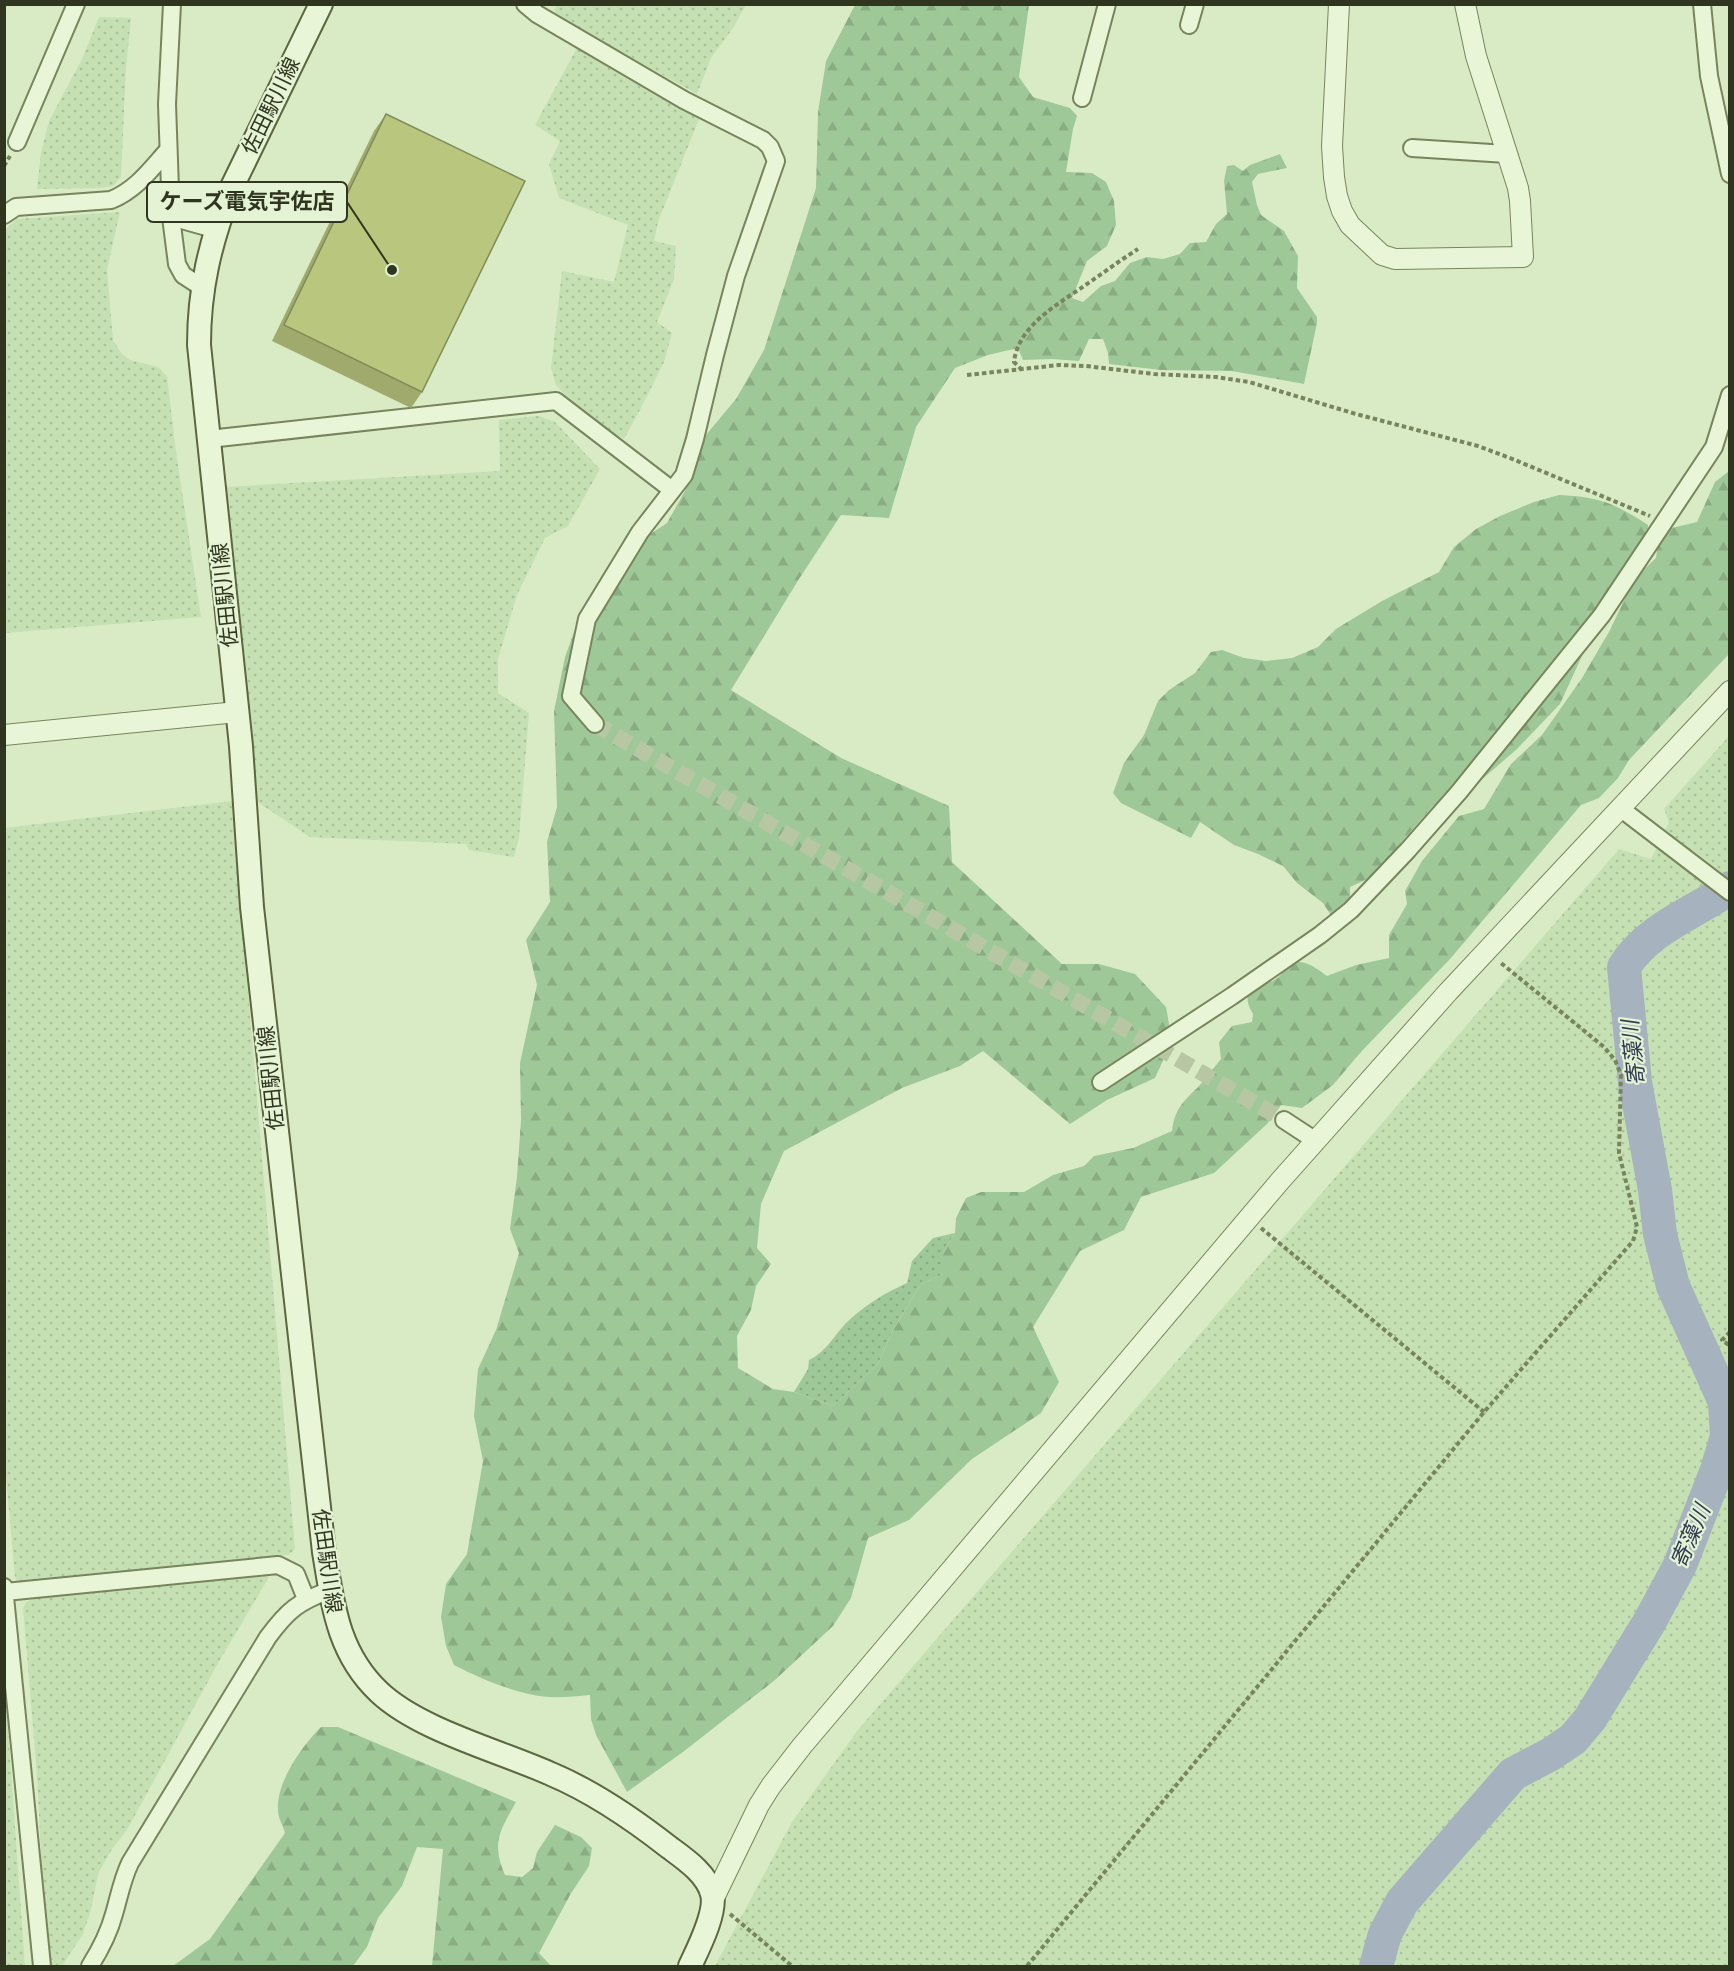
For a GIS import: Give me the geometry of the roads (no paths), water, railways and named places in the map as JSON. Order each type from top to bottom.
[{"type":"main road","name":"佐田駅川線","points":[[321,4],[230,191],[209,254],[200,303],[199,345],[237,712],[252,907],[324,1552],[334,1614],[343,1642],[367,1680],[393,1704],[435,1727],[564,1780],[622,1813],[698,1871],[707,1883],[713,1900]]},
{"type":"main road","points":[[690,1966],[704,1932],[713,1900]]},
{"type":"street","points":[[18,142],[76,4]]},
{"type":"street","points":[[172,4],[168,74],[171,217],[177,264],[183,275],[203,288]]},
{"type":"street","points":[[525,4],[537,14],[684,100],[763,140],[774,154],[776,161],[742,256],[684,475],[640,532],[587,620],[571,696],[595,724]]},
{"type":"street","points":[[1082,98],[1107,4]]},
{"type":"street","points":[[1189,25],[1195,4]]},
{"type":"street","points":[[1339,4],[1332,146],[1334,177],[1342,211],[1350,225],[1382,255],[1395,259],[1523,257],[1520,201],[1476,56],[1465,4]]},
{"type":"street","points":[[1702,4],[1709,76],[1730,174]]},
{"type":"street","points":[[1412,148],[1507,154]]},
{"type":"street","points":[[4,215],[16,207],[111,200],[137,185],[168,150]]},
{"type":"street","points":[[171,217],[217,230]]},
{"type":"street","points":[[1101,1082],[1289,957],[1365,897],[1459,792],[1602,615],[1714,447],[1730,395]]},
{"type":"street","points":[[209,439],[556,401],[672,490]]},
{"type":"street","points":[[713,1900],[759,1804],[786,1766],[1316,1141],[1486,951],[1730,691]]},
{"type":"street","points":[[4,735],[237,712]]},
{"type":"street","points":[[1620,808],[1730,892]]},
{"type":"street","points":[[1284,1120],[1316,1141]]},
{"type":"street","points":[[5,1592],[278,1565],[296,1574],[306,1599]]},
{"type":"street","points":[[4,1587],[42,1966]]},
{"type":"street","points":[[90,1966],[104,1942],[130,1863],[268,1637],[283,1617],[306,1599],[330,1590]]},
{"type":"waterway","name":"寄藻川","points":[[1376,1966],[1385,1934],[1402,1902],[1513,1774],[1551,1754],[1573,1739],[1590,1719],[1650,1621],[1680,1565],[1717,1470],[1727,1436],[1725,1402],[1673,1286],[1660,1234],[1655,1190],[1635,1082],[1624,967],[1645,942],[1658,932],[1730,888]]},
{"type":"tunnel","points":[[595,724],[1284,1120]]},
{"type":"place","name":"ケーズ電気宇佐店","points":[[392,270]]}]
